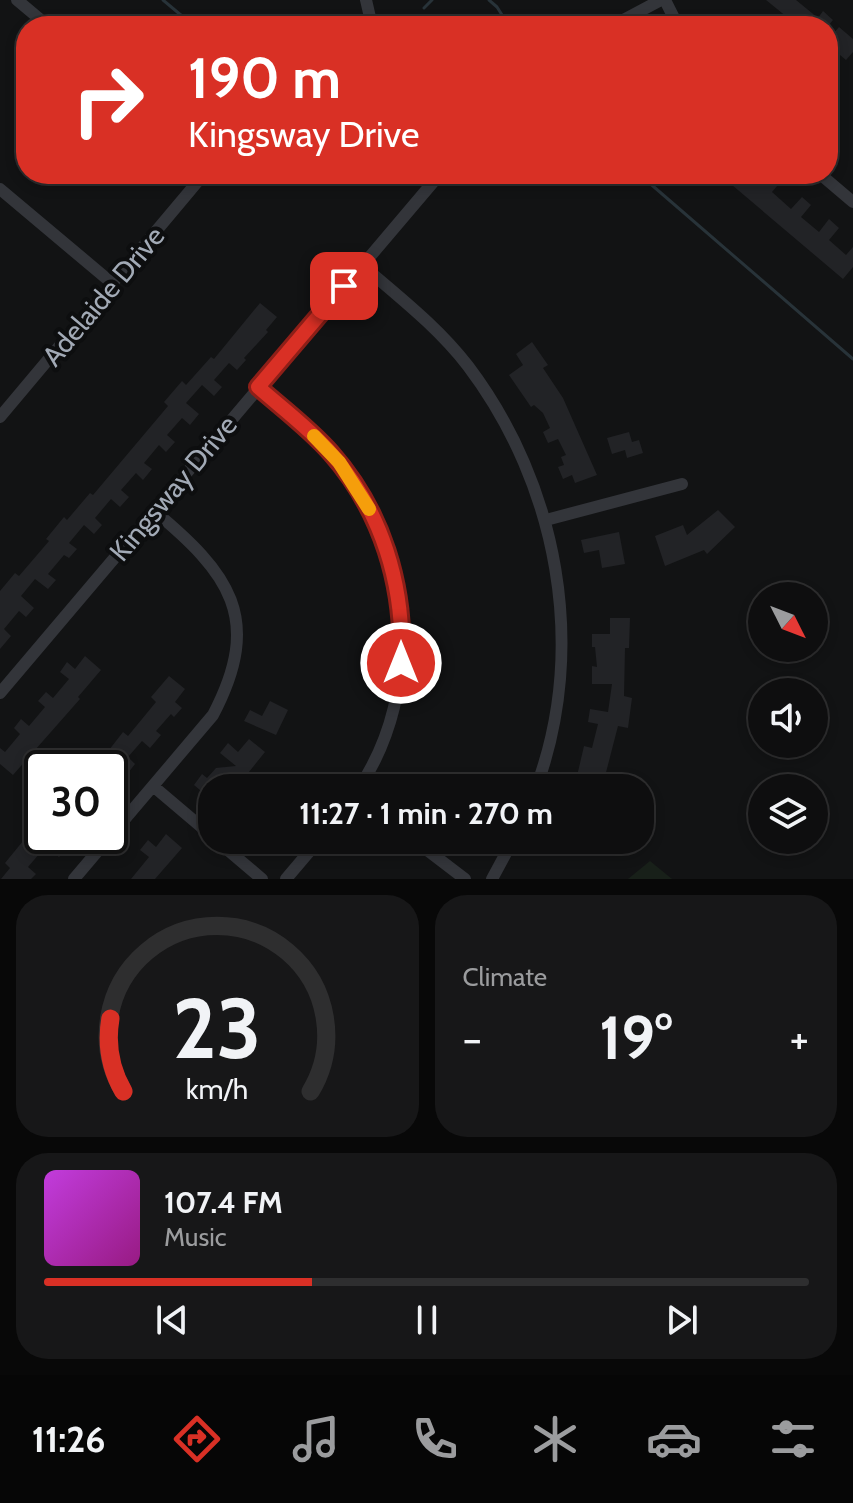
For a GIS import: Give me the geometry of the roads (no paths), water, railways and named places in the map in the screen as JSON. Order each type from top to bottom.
[{"type":"street","points":[[17,0],[36,16]]},
{"type":"street","points":[[632,16],[663,0]]},
{"type":"street","name":"Adelaide Drive","points":[[0,417],[7,398],[113,284],[196,184]]},
{"type":"street","name":"Kingsway Drive","points":[[0,693],[431,184]]},
{"type":"street","points":[[832,184],[853,202]]},
{"type":"street","points":[[0,189],[113,284]]},
{"type":"street","points":[[362,265],[423,317],[478,381],[517,445],[546,520],[562,614],[562,644],[552,738],[540,774]]},
{"type":"street","points":[[258,387],[339,462],[366,504],[390,559],[401,616],[399,678],[385,736],[366,774]]},
{"type":"street","points":[[546,520],[682,484]]},
{"type":"street","points":[[74,879],[213,715],[226,691],[235,663],[238,638],[235,606],[221,577],[201,551],[153,510]]},
{"type":"street","points":[[153,786],[198,824]]},
{"type":"street","points":[[233,854],[262,879]]},
{"type":"street","points":[[286,879],[307,854]]},
{"type":"street","points":[[432,854],[465,879]]},
{"type":"street","points":[[492,879],[505,854]]},
{"type":"waterway","points":[[163,0],[182,16]]},
{"type":"waterway","points":[[424,8],[432,0]]},
{"type":"waterway","points":[[489,0],[503,16]]},
{"type":"waterway","points":[[651,184],[853,359]]}]
